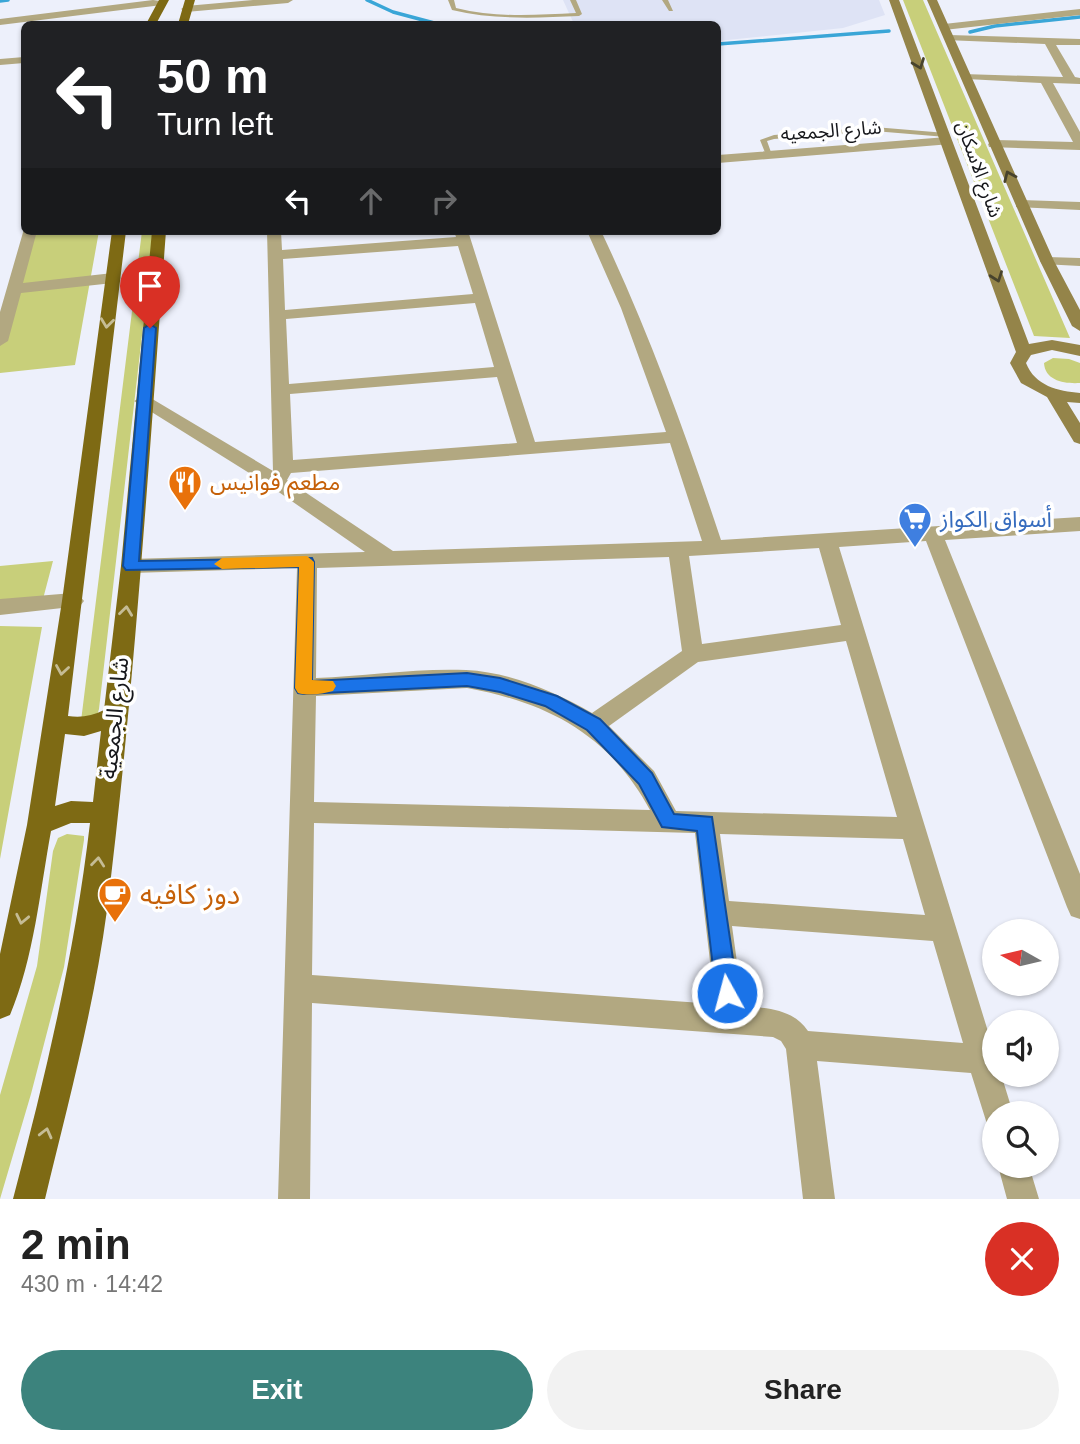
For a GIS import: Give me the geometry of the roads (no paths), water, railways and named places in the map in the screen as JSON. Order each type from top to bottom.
[{"type":"main road","name":"شارع الاسكان","points":[[894,0],[1024,352],[1018,363],[1024,377],[1054,394]]},
{"type":"main road","name":"شارع الاسكان","points":[[932,0],[1021,204],[1047,261],[1076,311],[1080,326]]},
{"type":"main road","points":[[153,21],[163,1]]},
{"type":"main road","points":[[184,21],[188,4]]},
{"type":"main road","points":[[2,994],[24,908],[40,825],[73,601],[118,235]]},
{"type":"main road","name":"شارع الجمعية","points":[[29,1199],[75,1009],[93,912],[131,566],[159,235]]},
{"type":"main road","points":[[1024,352],[1031,348],[1052,345],[1080,351]]},
{"type":"main road","points":[[1054,394],[1080,398]]},
{"type":"main road","points":[[1054,394],[1080,438]]},
{"type":"main road","points":[[54,720],[61,725],[81,727],[113,716]]},
{"type":"main road","points":[[40,825],[73,811],[85,811],[103,817]]},
{"type":"street","points":[[188,4],[288,0]]},
{"type":"street","points":[[0,22],[163,1]]},
{"type":"street","points":[[947,32],[999,19],[1080,12]]},
{"type":"street","points":[[947,32],[1080,42]]},
{"type":"street","points":[[1049,41],[1075,81]]},
{"type":"street","points":[[0,62],[21,60]]},
{"type":"street","points":[[967,76],[1075,81]]},
{"type":"street","points":[[994,144],[1080,144],[1045,80]]},
{"type":"street","name":"شارع الجمعيه","points":[[721,159],[947,138]]},
{"type":"street","points":[[1021,204],[1080,206]]},
{"type":"street","points":[[0,341],[3,321],[15,289],[29,235]]},
{"type":"street","points":[[274,235],[281,390],[281,475]]},
{"type":"street","points":[[596,235],[618,281],[678,437],[714,548]]},
{"type":"street","points":[[276,255],[463,236],[527,447]]},
{"type":"street","points":[[1047,261],[1080,262]]},
{"type":"street","points":[[15,289],[113,278]]},
{"type":"street","points":[[278,315],[481,298]]},
{"type":"street","points":[[281,390],[504,371]]},
{"type":"street","points":[[143,401],[281,475],[390,559]]},
{"type":"street","points":[[281,475],[527,447],[678,437]]},
{"type":"street","points":[[131,566],[677,550],[1080,524]]},
{"type":"street","points":[[933,534],[1080,907]]},
{"type":"street","points":[[800,1045],[982,1059],[827,541]]},
{"type":"street","points":[[677,550],[693,654]]},
{"type":"street","points":[[294,1199],[307,562]]},
{"type":"street","points":[[0,607],[73,601]]},
{"type":"street","points":[[593,724],[693,654],[856,631]]},
{"type":"street","points":[[304,688],[467,679],[500,685],[551,701],[593,724],[645,778],[669,822]]},
{"type":"street","points":[[301,812],[913,828]]},
{"type":"street","points":[[706,823],[731,1020]]},
{"type":"street","points":[[717,912],[943,929]]},
{"type":"street","points":[[298,988],[775,1023],[791,1031],[800,1045],[819,1199]]},
{"type":"street","points":[[1017,1178],[1023,1199]]},
{"type":"lane","points":[[452,0],[454,9],[468,13],[517,18],[579,13],[573,0]]},
{"type":"lane","points":[[665,0],[671,10]]},
{"type":"waterway","points":[[0,1],[8,0]]},
{"type":"waterway","points":[[367,0],[393,12],[427,21]]},
{"type":"waterway","points":[[970,32],[995,26],[1080,17]]},
{"type":"waterway","points":[[721,44],[889,31]]},
{"type":"place","name":"مطعم فوانيس","points":[[185,512]]},
{"type":"place","name":"أسواق الكواز","points":[[915,549]]},
{"type":"place","name":"دوز كافيه","points":[[115,924]]}]
